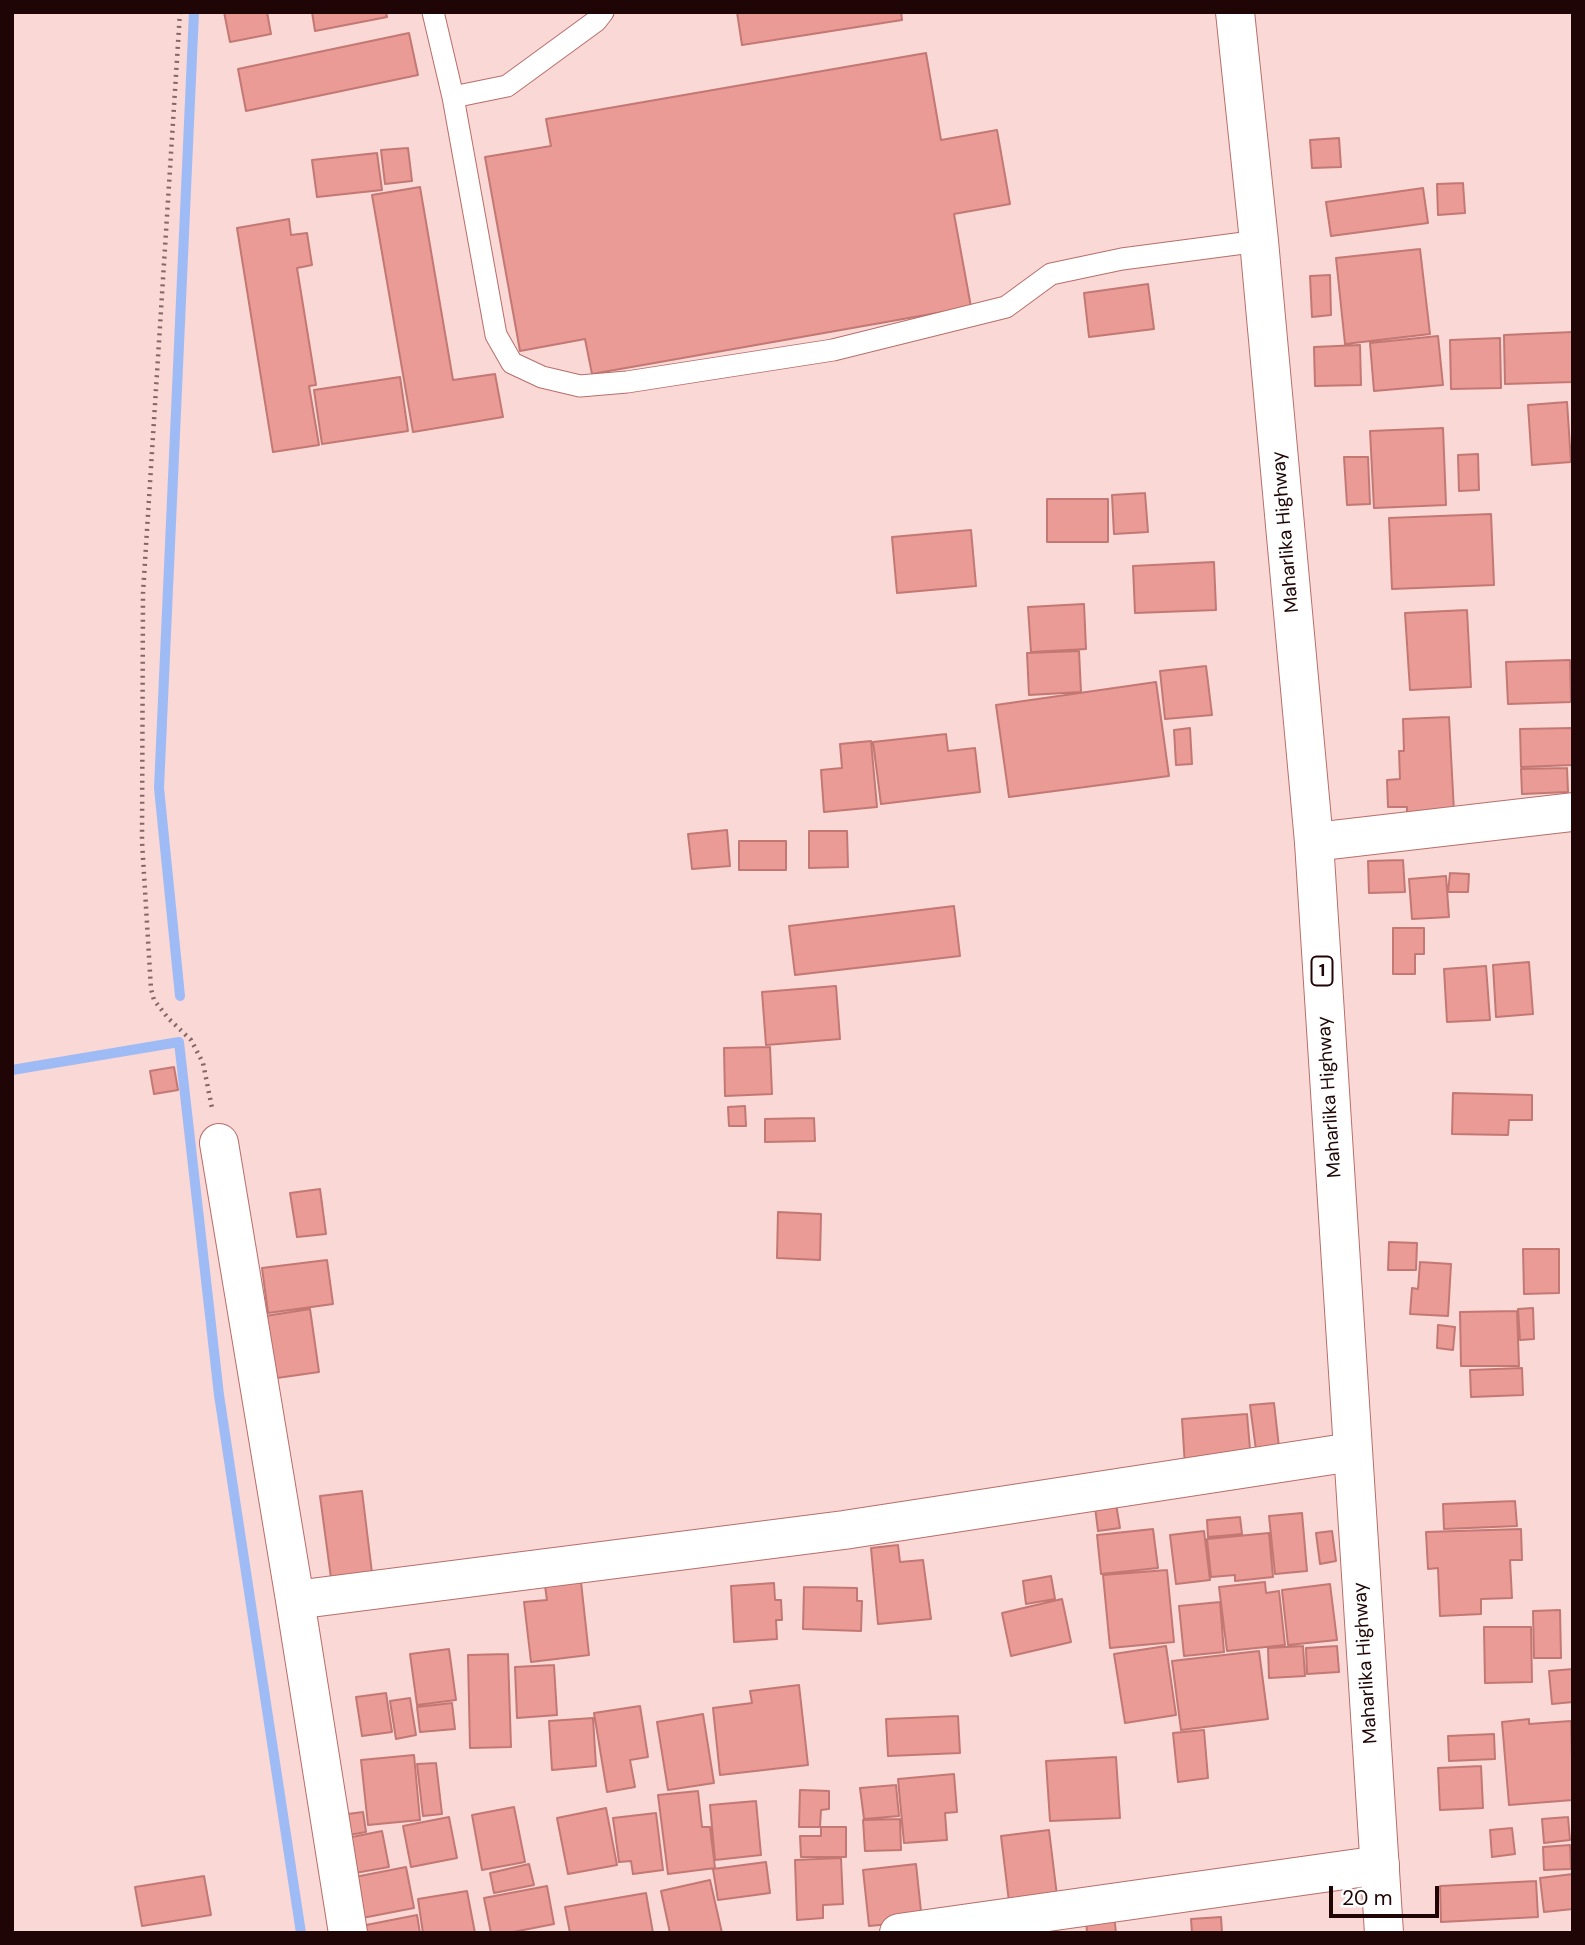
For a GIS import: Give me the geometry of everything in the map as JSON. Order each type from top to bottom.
[{"type":"street","name":"Maharlika Highway","points":[[1235,12],[1259,241],[1314,842],[1384,1933]]},
{"type":"street","points":[[1314,842],[1573,812]]},
{"type":"street","points":[[219,1143],[348,1933]]},
{"type":"street","points":[[295,1600],[844,1530],[1352,1452]]},
{"type":"street","points":[[899,1933],[1380,1865]]},
{"type":"lane","points":[[433,12],[453,97],[496,335],[512,363],[542,377],[580,386],[627,382],[832,350],[1006,307],[1051,274],[1122,259],[1259,241]]},
{"type":"lane","points":[[453,97],[507,86],[596,21],[603,12]]},
{"type":"path","points":[[180,12],[143,593],[142,841],[150,989],[154,1000],[168,1018],[191,1040],[203,1063],[219,1143]]},
{"type":"building","points":[[224,12],[267,12],[271,34],[230,42]]},
{"type":"building","points":[[312,12],[386,12],[387,17],[315,31]]},
{"type":"building","points":[[737,12],[901,12],[902,20],[742,45]]},
{"type":"building","points":[[409,33],[418,75],[246,111],[238,69]]},
{"type":"building","points":[[926,53],[941,140],[997,130],[1010,204],[954,214],[971,307],[592,374],[585,339],[520,351],[485,157],[551,146],[546,119]]},
{"type":"building","points":[[1339,138],[1341,167],[1312,168],[1310,140]]},
{"type":"building","points":[[408,148],[412,181],[385,184],[381,150]]},
{"type":"building","points":[[377,153],[382,190],[317,197],[312,160]]},
{"type":"building","points":[[1463,183],[1465,213],[1438,215],[1437,184]]},
{"type":"building","points":[[420,187],[453,380],[495,374],[503,417],[413,432],[372,195]]},
{"type":"building","points":[[1423,188],[1428,223],[1331,236],[1326,202]]},
{"type":"building","points":[[289,219],[291,235],[307,233],[312,265],[297,268],[316,385],[309,386],[319,445],[273,452],[237,228]]},
{"type":"building","points":[[1420,249],[1430,334],[1345,344],[1336,258]]},
{"type":"building","points":[[1330,275],[1331,315],[1312,317],[1310,276]]},
{"type":"building","points":[[1148,284],[1154,329],[1089,337],[1084,293]]},
{"type":"building","points":[[1573,332],[1573,382],[1505,384],[1504,335]]},
{"type":"building","points":[[1438,336],[1443,385],[1374,391],[1370,343]]},
{"type":"building","points":[[1500,338],[1501,388],[1451,389],[1450,340]]},
{"type":"building","points":[[1360,345],[1361,385],[1315,386],[1314,347]]},
{"type":"building","points":[[400,377],[408,431],[322,444],[314,390]]},
{"type":"building","points":[[1567,402],[1571,462],[1532,465],[1528,405]]},
{"type":"building","points":[[1443,428],[1446,505],[1374,508],[1370,431]]},
{"type":"building","points":[[1478,454],[1479,490],[1459,491],[1458,455]]},
{"type":"building","points":[[1344,457],[1368,457],[1370,504],[1347,505]]},
{"type":"building","points":[[1145,493],[1148,532],[1114,534],[1112,495]]},
{"type":"building","points":[[1047,499],[1108,499],[1108,542],[1047,542]]},
{"type":"building","points":[[1491,514],[1494,585],[1392,589],[1389,518]]},
{"type":"building","points":[[971,530],[976,586],[897,593],[892,537]]},
{"type":"building","points":[[1214,562],[1216,610],[1135,613],[1133,566]]},
{"type":"building","points":[[1084,604],[1086,649],[1031,652],[1028,607]]},
{"type":"building","points":[[1467,610],[1471,687],[1410,690],[1405,613]]},
{"type":"building","points":[[1079,651],[1081,692],[1029,695],[1027,653]]},
{"type":"building","points":[[1570,660],[1571,702],[1508,704],[1506,662]]},
{"type":"building","points":[[1206,666],[1212,715],[1165,719],[1160,671]]},
{"type":"building","points":[[1156,682],[1169,776],[1009,797],[996,705]]},
{"type":"building","points":[[1449,717],[1454,812],[1407,814],[1407,807],[1388,807],[1387,780],[1400,779],[1399,751],[1404,751],[1403,719]]},
{"type":"building","points":[[1190,728],[1192,764],[1176,765],[1174,730]]},
{"type":"building","points":[[1573,728],[1573,765],[1521,767],[1520,729]]},
{"type":"building","points":[[946,734],[948,751],[975,748],[980,792],[881,804],[873,742]]},
{"type":"building","points":[[871,741],[877,807],[824,812],[821,770],[842,768],[840,744]]},
{"type":"building","points":[[1567,768],[1568,792],[1522,794],[1521,769]]},
{"type":"building","points":[[727,830],[730,866],[692,869],[688,834]]},
{"type":"building","points":[[809,831],[847,831],[848,867],[809,868]]},
{"type":"building","points":[[739,841],[786,841],[786,870],[739,870]]},
{"type":"building","points":[[1403,860],[1405,892],[1369,893],[1368,861]]},
{"type":"building","points":[[1450,873],[1469,874],[1468,892],[1448,892]]},
{"type":"building","points":[[1446,876],[1449,917],[1412,919],[1409,879]]},
{"type":"building","points":[[954,906],[960,956],[795,975],[789,926]]},
{"type":"building","points":[[1393,928],[1424,928],[1424,954],[1415,954],[1415,974],[1393,974]]},
{"type":"building","points":[[1529,962],[1533,1014],[1496,1017],[1493,965]]},
{"type":"building","points":[[1486,966],[1490,1020],[1447,1022],[1444,969]]},
{"type":"building","points":[[836,986],[840,1039],[766,1045],[762,992]]},
{"type":"building","points":[[770,1047],[772,1094],[725,1096],[724,1048]]},
{"type":"building","points":[[174,1067],[178,1090],[154,1094],[150,1071]]},
{"type":"building","points":[[1453,1093],[1532,1095],[1532,1120],[1509,1120],[1508,1135],[1452,1134]]},
{"type":"building","points":[[745,1106],[746,1126],[729,1126],[728,1107]]},
{"type":"building","points":[[814,1118],[815,1141],[765,1142],[765,1119]]},
{"type":"building","points":[[320,1189],[326,1234],[297,1237],[290,1193]]},
{"type":"building","points":[[778,1212],[821,1214],[820,1260],[777,1258]]},
{"type":"building","points":[[1389,1242],[1417,1243],[1416,1270],[1388,1270]]},
{"type":"building","points":[[1523,1249],[1559,1249],[1559,1293],[1524,1294]]},
{"type":"building","points":[[327,1260],[333,1304],[268,1313],[262,1268]]},
{"type":"building","points":[[1420,1262],[1451,1264],[1448,1316],[1410,1314],[1412,1288],[1418,1289]]},
{"type":"building","points":[[1533,1308],[1534,1339],[1520,1340],[1518,1309]]},
{"type":"building","points":[[310,1309],[319,1372],[263,1380],[253,1318]]},
{"type":"building","points":[[1517,1311],[1519,1366],[1461,1366],[1460,1312]]},
{"type":"building","points":[[1438,1325],[1455,1327],[1453,1350],[1437,1348]]},
{"type":"building","points":[[1522,1368],[1523,1395],[1471,1397],[1470,1370]]},
{"type":"building","points":[[1274,1403],[1279,1447],[1256,1450],[1250,1405]]},
{"type":"building","points":[[1247,1414],[1251,1461],[1185,1466],[1182,1419]]},
{"type":"building","points":[[362,1491],[372,1573],[331,1578],[320,1496]]},
{"type":"building","points":[[1515,1501],[1517,1526],[1444,1529],[1443,1504]]},
{"type":"building","points":[[1116,1504],[1120,1528],[1098,1531],[1095,1507]]},
{"type":"building","points":[[1302,1513],[1307,1571],[1275,1574],[1269,1516]]},
{"type":"building","points":[[1240,1517],[1242,1534],[1208,1537],[1207,1520]]},
{"type":"building","points":[[1153,1529],[1158,1568],[1101,1574],[1097,1535]]},
{"type":"building","points":[[1521,1529],[1522,1560],[1510,1560],[1512,1598],[1481,1599],[1481,1614],[1440,1616],[1438,1568],[1428,1569],[1426,1532]]},
{"type":"building","points":[[1204,1531],[1210,1580],[1176,1584],[1170,1535]]},
{"type":"building","points":[[1332,1531],[1336,1561],[1320,1564],[1316,1533]]},
{"type":"building","points":[[1269,1533],[1273,1577],[1235,1581],[1235,1575],[1211,1577],[1207,1539]]},
{"type":"building","points":[[898,1545],[900,1562],[923,1560],[931,1619],[878,1624],[871,1548]]},
{"type":"building","points":[[1167,1570],[1174,1642],[1110,1648],[1103,1575]]},
{"type":"building","points":[[1051,1576],[1055,1599],[1026,1604],[1023,1581]]},
{"type":"building","points":[[581,1582],[589,1655],[531,1662],[524,1602],[547,1600],[545,1586]]},
{"type":"building","points":[[1265,1582],[1266,1593],[1279,1591],[1285,1645],[1227,1651],[1219,1587]]},
{"type":"building","points":[[774,1583],[775,1600],[781,1600],[782,1620],[776,1620],[777,1639],[734,1642],[731,1586]]},
{"type":"building","points":[[1330,1584],[1337,1640],[1288,1645],[1282,1590]]},
{"type":"building","points":[[804,1587],[857,1588],[857,1601],[862,1601],[861,1631],[803,1629]]},
{"type":"building","points":[[1062,1599],[1071,1642],[1011,1656],[1002,1613]]},
{"type":"building","points":[[1220,1602],[1224,1652],[1184,1656],[1179,1606]]},
{"type":"building","points":[[1560,1610],[1561,1658],[1534,1658],[1533,1611]]},
{"type":"building","points":[[1484,1627],[1531,1627],[1532,1682],[1485,1683]]},
{"type":"building","points":[[1166,1646],[1176,1715],[1125,1723],[1114,1654]]},
{"type":"building","points":[[1303,1646],[1305,1676],[1269,1678],[1268,1648]]},
{"type":"building","points":[[1337,1646],[1339,1672],[1307,1674],[1306,1648]]},
{"type":"building","points":[[449,1649],[456,1700],[417,1705],[410,1654]]},
{"type":"building","points":[[1259,1651],[1268,1719],[1181,1730],[1172,1661]]},
{"type":"building","points":[[508,1654],[511,1747],[470,1748],[468,1655]]},
{"type":"building","points":[[554,1665],[557,1715],[517,1718],[515,1667]]},
{"type":"building","points":[[1573,1669],[1573,1702],[1552,1704],[1549,1671]]},
{"type":"building","points":[[799,1685],[808,1765],[720,1775],[713,1708],[752,1703],[750,1691]]},
{"type":"building","points":[[386,1693],[392,1732],[362,1736],[356,1697]]},
{"type":"building","points":[[410,1698],[416,1735],[396,1739],[390,1701]]},
{"type":"building","points":[[452,1703],[455,1729],[420,1732],[417,1707]]},
{"type":"building","points":[[640,1706],[648,1757],[630,1760],[635,1787],[607,1792],[594,1713]]},
{"type":"building","points":[[703,1714],[714,1783],[668,1790],[657,1722]]},
{"type":"building","points":[[958,1716],[960,1753],[888,1756],[886,1719]]},
{"type":"building","points":[[593,1718],[596,1766],[552,1770],[549,1721]]},
{"type":"building","points":[[1529,1719],[1529,1724],[1571,1721],[1573,1800],[1509,1805],[1502,1722]]},
{"type":"building","points":[[1204,1730],[1208,1778],[1178,1782],[1173,1733]]},
{"type":"building","points":[[1494,1734],[1495,1759],[1449,1761],[1448,1736]]},
{"type":"building","points":[[414,1755],[420,1820],[368,1825],[361,1760]]},
{"type":"building","points":[[1116,1757],[1120,1818],[1050,1821],[1046,1761]]},
{"type":"building","points":[[436,1763],[442,1814],[423,1816],[417,1764]]},
{"type":"building","points":[[1481,1766],[1483,1808],[1440,1810],[1438,1768]]},
{"type":"building","points":[[954,1774],[957,1812],[945,1813],[947,1840],[904,1843],[898,1779]]},
{"type":"building","points":[[896,1785],[899,1816],[864,1819],[860,1788]]},
{"type":"building","points":[[800,1790],[829,1791],[829,1809],[821,1810],[820,1827],[799,1827]]},
{"type":"building","points":[[698,1791],[702,1827],[710,1827],[715,1868],[668,1874],[658,1795]]},
{"type":"building","points":[[756,1801],[761,1855],[715,1860],[710,1805]]},
{"type":"building","points":[[514,1807],[525,1862],[482,1870],[472,1815]]},
{"type":"building","points":[[606,1808],[617,1865],[568,1874],[557,1818]]},
{"type":"building","points":[[363,1812],[366,1832],[343,1836],[340,1815]]},
{"type":"building","points":[[656,1813],[663,1870],[633,1874],[631,1861],[619,1862],[613,1818]]},
{"type":"building","points":[[449,1817],[457,1858],[411,1867],[403,1826]]},
{"type":"building","points":[[1568,1817],[1570,1840],[1544,1843],[1542,1819]]},
{"type":"building","points":[[900,1819],[901,1850],[865,1851],[863,1820]]},
{"type":"building","points":[[821,1827],[846,1827],[846,1857],[801,1857],[800,1836],[821,1836]]},
{"type":"building","points":[[1512,1828],[1515,1854],[1492,1857],[1490,1830]]},
{"type":"building","points":[[1049,1830],[1058,1904],[1010,1910],[1001,1836]]},
{"type":"building","points":[[382,1831],[389,1867],[349,1874],[342,1839]]},
{"type":"building","points":[[1570,1845],[1571,1869],[1544,1870],[1543,1847]]},
{"type":"building","points":[[841,1858],[843,1904],[823,1905],[823,1918],[797,1920],[795,1860]]},
{"type":"building","points":[[766,1862],[770,1893],[718,1900],[713,1869]]},
{"type":"building","points":[[529,1864],[534,1885],[494,1893],[490,1873]]},
{"type":"building","points":[[916,1864],[922,1921],[869,1926],[863,1870]]},
{"type":"building","points":[[406,1867],[414,1908],[357,1919],[350,1878]]},
{"type":"building","points":[[1573,1874],[1573,1909],[1544,1912],[1540,1878]]},
{"type":"building","points":[[204,1876],[211,1915],[142,1926],[135,1887]]},
{"type":"building","points":[[710,1880],[722,1933],[670,1933],[661,1891]]},
{"type":"building","points":[[1536,1881],[1538,1917],[1441,1922],[1440,1886]]},
{"type":"building","points":[[547,1886],[554,1924],[508,1933],[491,1933],[484,1898]]},
{"type":"building","points":[[467,1891],[475,1933],[423,1933],[418,1899]]},
{"type":"building","points":[[646,1893],[653,1933],[570,1933],[565,1907]]},
{"type":"building","points":[[417,1915],[420,1933],[363,1933],[361,1926]]},
{"type":"building","points":[[1114,1915],[1116,1933],[1087,1933],[1086,1917]]},
{"type":"building","points":[[1221,1917],[1222,1933],[1192,1933],[1191,1919]]},
{"type":"waterway","points":[[180,996],[159,788],[194,12]]},
{"type":"waterway","points":[[12,1070],[179,1042],[219,1395],[301,1933]]}]
